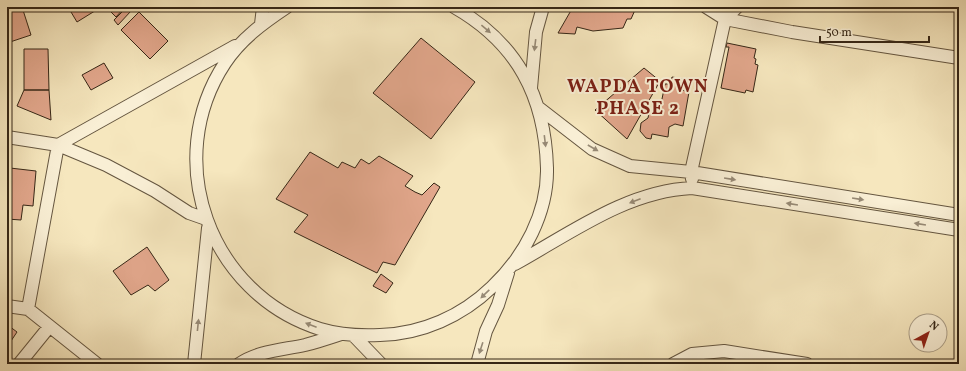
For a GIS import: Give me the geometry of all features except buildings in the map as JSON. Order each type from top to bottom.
[{"type":"street","points":[[261,24],[263,7]]},
{"type":"street","points":[[287,7],[261,24],[240,44],[226,62],[214,82],[205,104],[199,126],[196,150],[196,173],[207,222],[218,245],[244,282],[279,310],[320,329],[354,336],[398,335],[440,323],[477,302],[511,268],[569,231],[609,211],[656,193],[672,189],[692,188],[959,230]]},
{"type":"street","points":[[454,7],[471,17],[495,37],[516,61],[531,88],[539,108],[546,140],[546,180],[542,205],[531,236],[511,268],[498,306],[486,331],[477,364]]},
{"type":"street","points":[[531,88],[536,32],[543,7]]},
{"type":"street","points":[[706,7],[725,19],[792,32],[959,58]]},
{"type":"street","points":[[692,188],[691,172],[725,19],[737,7]]},
{"type":"street","points":[[58,145],[240,44]]},
{"type":"street","points":[[539,108],[592,149],[630,166],[691,172],[959,215]]},
{"type":"street","points":[[7,137],[58,145],[106,165],[207,222]]},
{"type":"street","points":[[28,309],[58,145]]},
{"type":"street","points":[[194,364],[207,222]]},
{"type":"street","points":[[7,306],[28,309],[97,364]]},
{"type":"street","points":[[19,364],[49,327]]},
{"type":"street","points":[[239,364],[247,359],[271,351],[306,345],[342,334]]},
{"type":"street","points":[[354,336],[381,364]]},
{"type":"street","points":[[673,364],[692,354],[724,351],[807,364]]},
{"type":"district","name":"WAPDA TOWN PHASE 2","points":[[638,98]]}]
